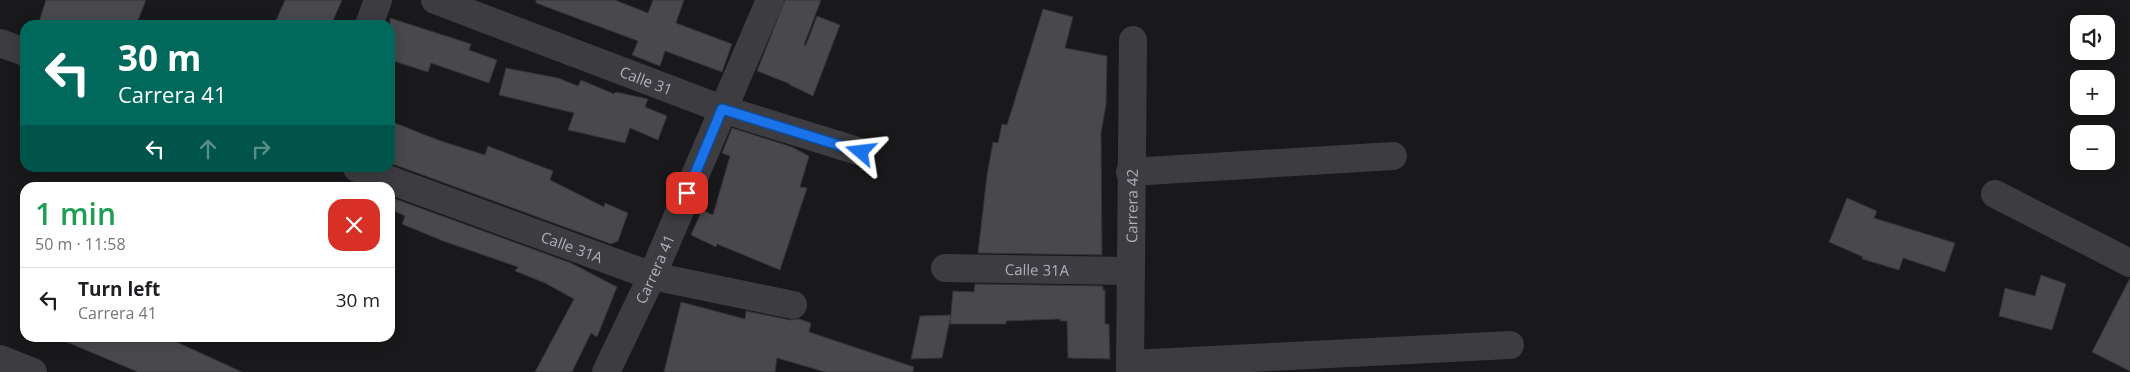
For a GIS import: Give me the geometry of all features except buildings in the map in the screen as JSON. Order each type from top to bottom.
[{"type":"street","points":[[370,20],[378,0]]},
{"type":"street","name":"Calle 31","points":[[435,0],[722,109],[861,152]]},
{"type":"street","name":"Carrera 41","points":[[606,372],[652,276],[770,0]]},
{"type":"street","name":"Carrera 42","points":[[1130,368],[1132,40]]},
{"type":"street","points":[[0,43],[20,50]]},
{"type":"street","points":[[1130,172],[1393,156]]},
{"type":"street","name":"Calle 31A","points":[[368,172],[652,276],[793,305]]},
{"type":"street","points":[[1995,194],[2130,263]]},
{"type":"street","name":"Calle 31A","points":[[945,268],[1130,271]]},
{"type":"street","points":[[1130,368],[1510,344]]},
{"type":"street","points":[[0,360],[33,372]]},
{"type":"route","points":[[687,193],[722,109],[861,152]]}]
